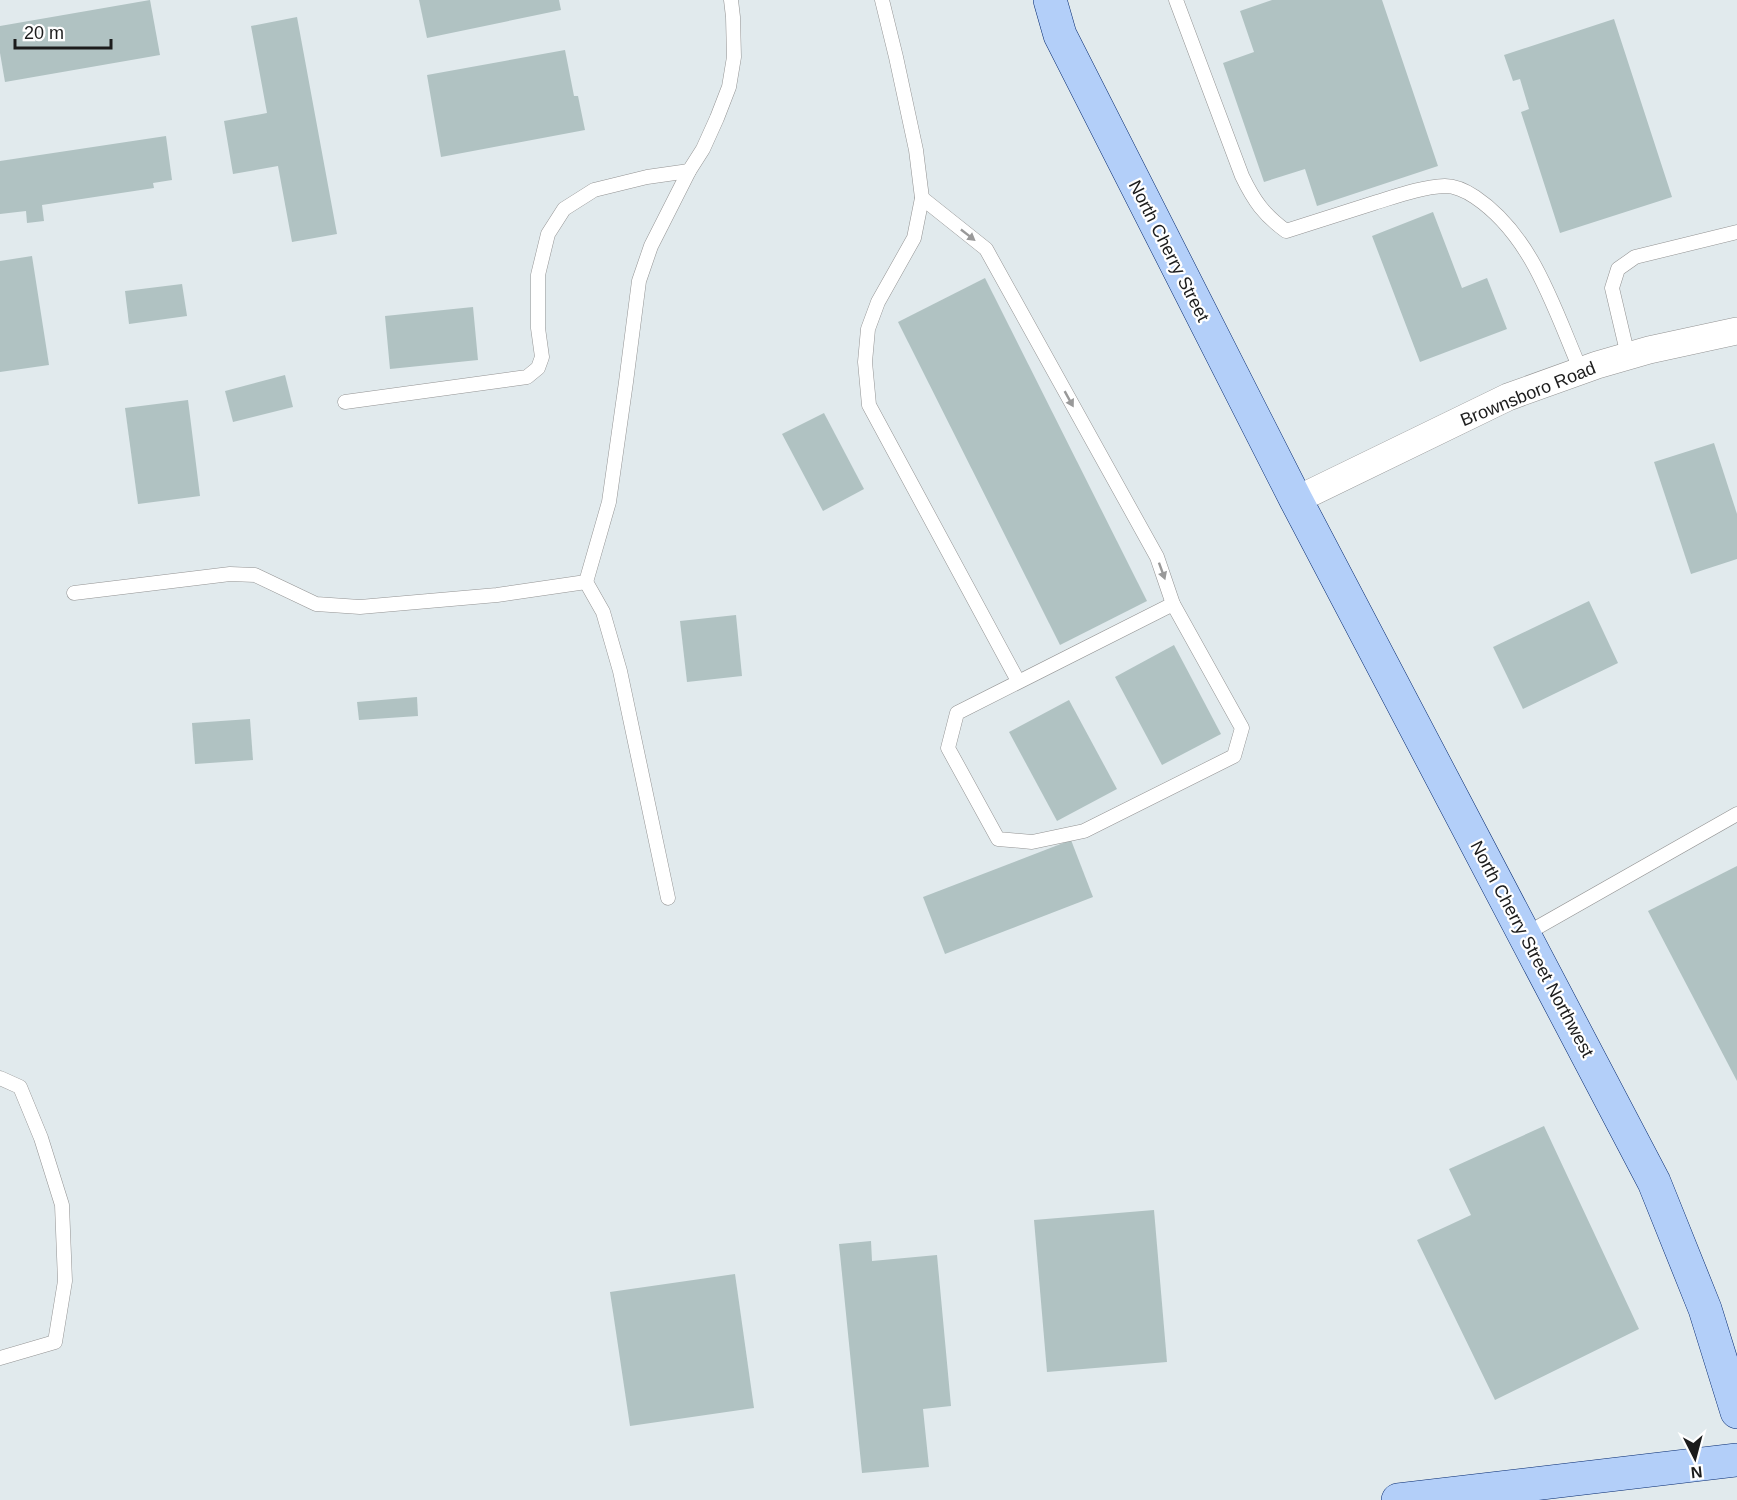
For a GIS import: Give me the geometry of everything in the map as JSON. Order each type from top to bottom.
[{"type":"main road","name":"North Cherry Street","points":[[1050,0],[1060,36],[1296,500]]},
{"type":"main road","name":"North Cherry Street Northwest","points":[[1296,500],[1654,1182],[1704,1310],[1737,1412]]},
{"type":"main road","points":[[1398,1500],[1737,1460]]},
{"type":"street","name":"Brownsboro Road","points":[[1296,500],[1508,397],[1659,347],[1737,331]]},
{"type":"lane","points":[[668,898],[620,671],[603,612],[586,582],[609,502],[639,281],[651,246],[689,171],[703,149],[729,87],[734,57],[731,0]]},
{"type":"lane","points":[[882,0],[916,150],[922,198],[914,238],[878,302],[868,329],[865,362],[869,405],[1018,681]]},
{"type":"lane","points":[[1176,0],[1242,176],[1254,199],[1272,220],[1286,231],[1420,190],[1447,186],[1463,189],[1497,214],[1526,250],[1581,371]]},
{"type":"lane","points":[[345,402],[527,377],[538,368],[542,357],[538,328],[538,275],[548,234],[564,209],[594,190],[647,177],[689,171]]},
{"type":"lane","points":[[922,198],[986,249],[1157,557],[1173,603],[1242,728],[1234,756],[1084,831],[1032,842],[998,839],[948,748],[957,713],[1173,603]]},
{"type":"lane","points":[[1628,356],[1612,288],[1618,269],[1635,257],[1737,232]]},
{"type":"lane","points":[[74,593],[230,574],[255,575],[316,604],[360,607],[497,595],[586,582]]},
{"type":"lane","points":[[1524,935],[1737,814]]},
{"type":"lane","points":[[0,1078],[20,1087],[41,1138],[62,1205],[65,1281],[55,1342],[0,1358]]},
{"type":"building","points":[[150,0],[160,55],[5,82],[0,53],[0,26]]},
{"type":"building","points":[[419,0],[559,0],[561,10],[427,38]]},
{"type":"building","points":[[1272,0],[1382,0],[1438,166],[1317,206],[1305,169],[1264,182],[1223,63],[1254,52],[1240,11]]},
{"type":"building","points":[[297,17],[337,234],[292,242],[278,166],[233,174],[224,121],[267,113],[251,26]]},
{"type":"building","points":[[1614,19],[1672,197],[1560,233],[1521,112],[1529,109],[1520,79],[1513,81],[1504,55]]},
{"type":"building","points":[[565,50],[574,96],[578,96],[585,130],[441,157],[427,75]]},
{"type":"building","points":[[166,136],[172,180],[153,183],[154,188],[42,205],[44,221],[27,223],[26,211],[0,214],[0,161]]},
{"type":"building","points":[[1433,212],[1462,288],[1487,278],[1507,329],[1420,362],[1372,236]]},
{"type":"building","points":[[32,256],[49,365],[0,372],[0,261]]},
{"type":"building","points":[[985,278],[1147,601],[1060,645],[898,322]]},
{"type":"building","points":[[182,284],[187,316],[129,324],[125,291]]},
{"type":"building","points":[[473,307],[478,360],[390,369],[385,316]]},
{"type":"building","points":[[285,375],[293,407],[233,422],[225,391]]},
{"type":"building","points":[[188,400],[200,496],[138,504],[125,408]]},
{"type":"building","points":[[824,413],[864,489],[823,511],[782,434]]},
{"type":"building","points":[[1714,443],[1737,514],[1737,559],[1691,574],[1654,462]]},
{"type":"building","points":[[1589,601],[1618,663],[1523,709],[1493,647]]},
{"type":"building","points":[[736,615],[742,676],[687,682],[680,621]]},
{"type":"building","points":[[1174,645],[1221,734],[1162,765],[1115,677]]},
{"type":"building","points":[[417,697],[418,716],[359,720],[357,702]]},
{"type":"building","points":[[1069,700],[1117,789],[1057,821],[1009,732]]},
{"type":"building","points":[[250,719],[253,760],[195,764],[192,723]]},
{"type":"building","points":[[1071,840],[1093,897],[945,954],[923,897]]},
{"type":"building","points":[[1737,866],[1737,1081],[1648,911]]},
{"type":"building","points":[[1544,1126],[1639,1329],[1495,1400],[1417,1240],[1471,1215],[1449,1169]]},
{"type":"building","points":[[1154,1210],[1167,1362],[1047,1372],[1034,1220]]},
{"type":"building","points":[[871,1241],[872,1261],[937,1255],[951,1406],[923,1409],[929,1467],[862,1473],[839,1244]]},
{"type":"building","points":[[735,1274],[754,1408],[630,1426],[610,1292]]}]
